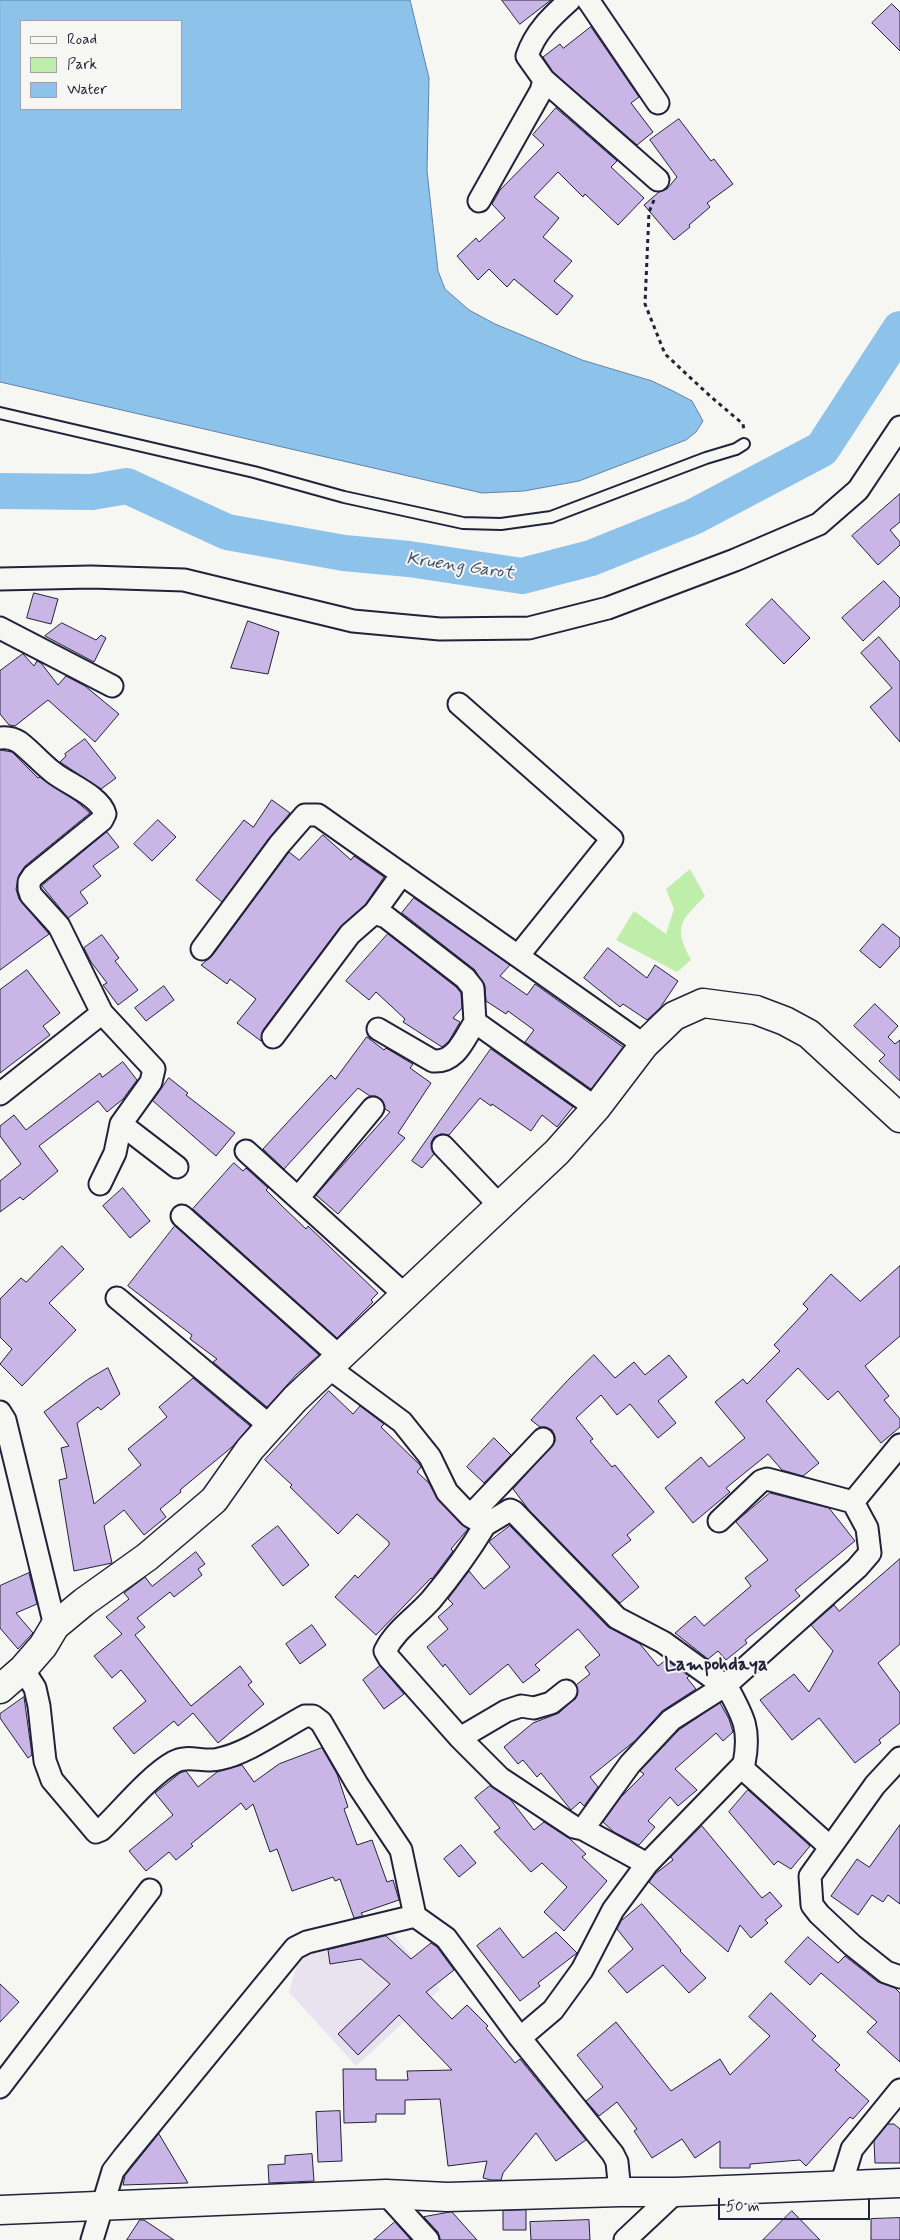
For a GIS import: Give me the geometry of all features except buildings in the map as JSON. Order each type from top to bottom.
[{"type":"street","points":[[570,0],[544,24],[529,49],[527,56],[544,80],[658,180]]},
{"type":"street","points":[[588,0],[658,103]]},
{"type":"street","points":[[479,201],[537,102],[544,80]]},
{"type":"street","points":[[0,579],[91,577],[184,580],[352,621],[440,630],[529,628],[608,608],[734,560],[819,524],[858,490],[900,426]]},
{"type":"street","points":[[0,628],[112,686]]},
{"type":"street","points":[[459,704],[612,839],[518,956]]},
{"type":"street","points":[[0,738],[8,737],[18,741],[55,774],[76,786],[104,808],[105,814],[102,820],[33,876],[29,882],[31,895],[59,926],[102,1013],[154,1069],[151,1082],[121,1124],[115,1153],[100,1184]]},
{"type":"street","points":[[202,949],[279,845],[305,815],[318,815],[644,1045]]},
{"type":"street","points":[[273,1037],[350,934],[374,913],[402,874]]},
{"type":"street","points":[[374,913],[386,918],[465,978],[472,988],[475,1022],[452,1057],[443,1062],[433,1061],[378,1029]]},
{"type":"street","points":[[0,1689],[23,1669],[43,1646],[55,1626],[84,1602],[146,1557],[207,1506],[270,1426],[333,1361],[556,1152],[596,1108],[644,1045],[674,1016],[703,1003],[756,1010],[785,1020],[809,1034],[900,1118]]},
{"type":"street","points":[[0,1094],[102,1013]]},
{"type":"street","points":[[475,1022],[596,1108]]},
{"type":"street","points":[[298,1198],[373,1108]]},
{"type":"street","points":[[121,1124],[177,1167]]},
{"type":"street","points":[[443,1146],[500,1206]]},
{"type":"street","points":[[246,1151],[405,1295]]},
{"type":"street","points":[[182,1216],[333,1361],[402,1422],[430,1456],[446,1492],[478,1521]]},
{"type":"street","points":[[117,1298],[270,1426]]},
{"type":"street","points":[[0,1412],[5,1420],[55,1626]]},
{"type":"street","points":[[543,1439],[478,1521],[465,1558],[430,1601],[393,1636],[385,1651],[389,1658],[460,1738],[500,1778],[574,1827],[647,1864]]},
{"type":"street","points":[[852,1502],[900,1445]]},
{"type":"street","points":[[583,1830],[630,1764],[670,1720],[726,1685],[857,1568],[870,1554],[867,1528],[852,1502],[767,1479],[761,1481],[719,1521]]},
{"type":"street","points":[[478,1521],[510,1510],[514,1512],[617,1618],[663,1642],[710,1676],[726,1685],[744,1717],[748,1742],[744,1764],[741,1768],[647,1864],[613,1910],[582,1970],[553,2010],[520,2038]]},
{"type":"street","points":[[23,1669],[35,1688],[39,1706],[45,1762],[52,1780],[96,1832],[101,1830],[160,1772],[176,1760],[195,1758],[218,1760],[236,1754],[305,1716],[314,1716],[321,1722],[357,1784],[401,1850],[415,1916],[446,1938],[520,2038],[613,2154],[618,2162],[620,2192]]},
{"type":"street","points":[[460,1738],[506,1710],[521,1706],[534,1708],[551,1703],[566,1691]]},
{"type":"street","points":[[900,1758],[875,1786],[810,1876],[812,1905],[852,1945],[886,1972],[900,1976]]},
{"type":"street","points":[[741,1768],[830,1847]]},
{"type":"street","points":[[0,2087],[150,1890]]},
{"type":"street","points":[[92,2240],[113,2171],[122,2158],[295,1948],[307,1942],[415,1916]]},
{"type":"street","points":[[841,2185],[852,2148],[900,2090]]},
{"type":"street","points":[[0,2210],[386,2194],[447,2197],[676,2192],[900,2183]]},
{"type":"street","points":[[624,2240],[676,2192]]},
{"type":"street","points":[[386,2194],[428,2240]]},
{"type":"lane","points":[[0,413],[463,523],[501,524],[551,517],[706,458],[736,449],[744,444]]},
{"type":"path","points":[[658,180],[657,194],[649,212],[645,304],[666,354],[743,424],[744,444]]},
{"type":"shaded area","points":[[379,1918],[440,1989],[356,2066],[289,1992],[303,1946]]},
{"type":"green space","points":[[690,869],[705,896],[690,912],[682,925],[682,939],[691,960],[677,972],[616,940],[634,911],[666,934],[674,909],[666,889]]},
{"type":"water","points":[[0,0],[410,0],[429,78],[427,171],[438,271],[445,289],[469,310],[495,324],[582,360],[652,381],[673,391],[692,401],[703,421],[696,432],[686,440],[579,481],[524,491],[482,493],[0,382]]},
{"type":"waterway","name":"Krueng Garot","points":[[0,491],[92,492],[127,486],[227,532],[344,553],[409,559],[522,576],[591,558],[693,517],[822,449],[900,329]]},
{"type":"district","name":"Lampohdaya","points":[[716,1666]]}]
